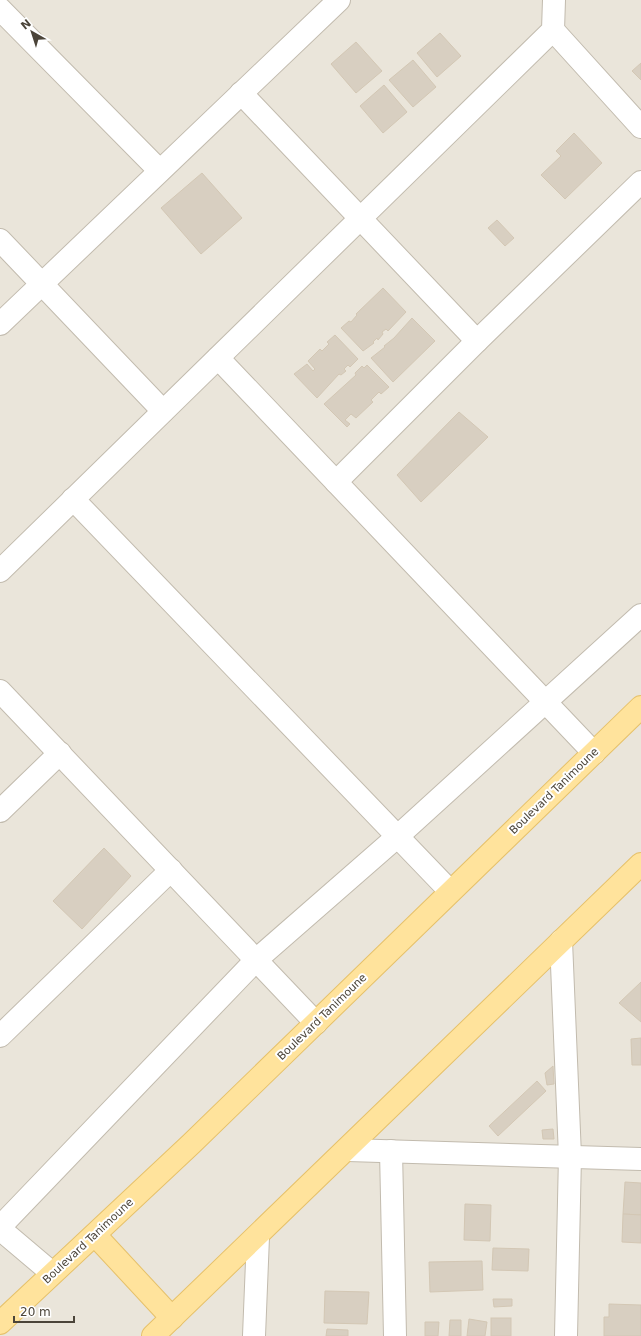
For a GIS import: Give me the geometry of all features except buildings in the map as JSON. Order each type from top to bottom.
[{"type":"main road","name":"Boulevard Tanimoune","points":[[0,1323],[95,1235],[316,1023],[450,891],[641,707]]},
{"type":"main road","points":[[153,1336],[348,1150],[641,864]]},
{"type":"main road","points":[[95,1235],[172,1318]]},
{"type":"street","points":[[0,324],[159,170],[339,0]]},
{"type":"street","points":[[0,571],[553,30],[554,0]]},
{"type":"street","points":[[0,9],[159,170]]},
{"type":"street","points":[[553,30],[638,116]]},
{"type":"street","points":[[241,93],[477,341]]},
{"type":"street","points":[[336,482],[477,341],[641,182]]},
{"type":"street","points":[[0,240],[163,411]]},
{"type":"street","points":[[218,358],[594,752]]},
{"type":"street","points":[[73,499],[450,891]]},
{"type":"street","points":[[52,1274],[0,1228],[256,960],[398,836],[641,615]]},
{"type":"street","points":[[0,691],[316,1023]]},
{"type":"street","points":[[0,811],[60,753]]},
{"type":"street","points":[[0,1036],[171,870]]},
{"type":"street","points":[[561,941],[570,1156],[566,1336]]},
{"type":"street","points":[[348,1150],[641,1159]]},
{"type":"street","points":[[391,1151],[395,1336]]},
{"type":"street","points":[[254,1336],[258,1237]]},
{"type":"shaded area","points":[[0,0],[641,0],[641,1336],[0,1336]]}]
